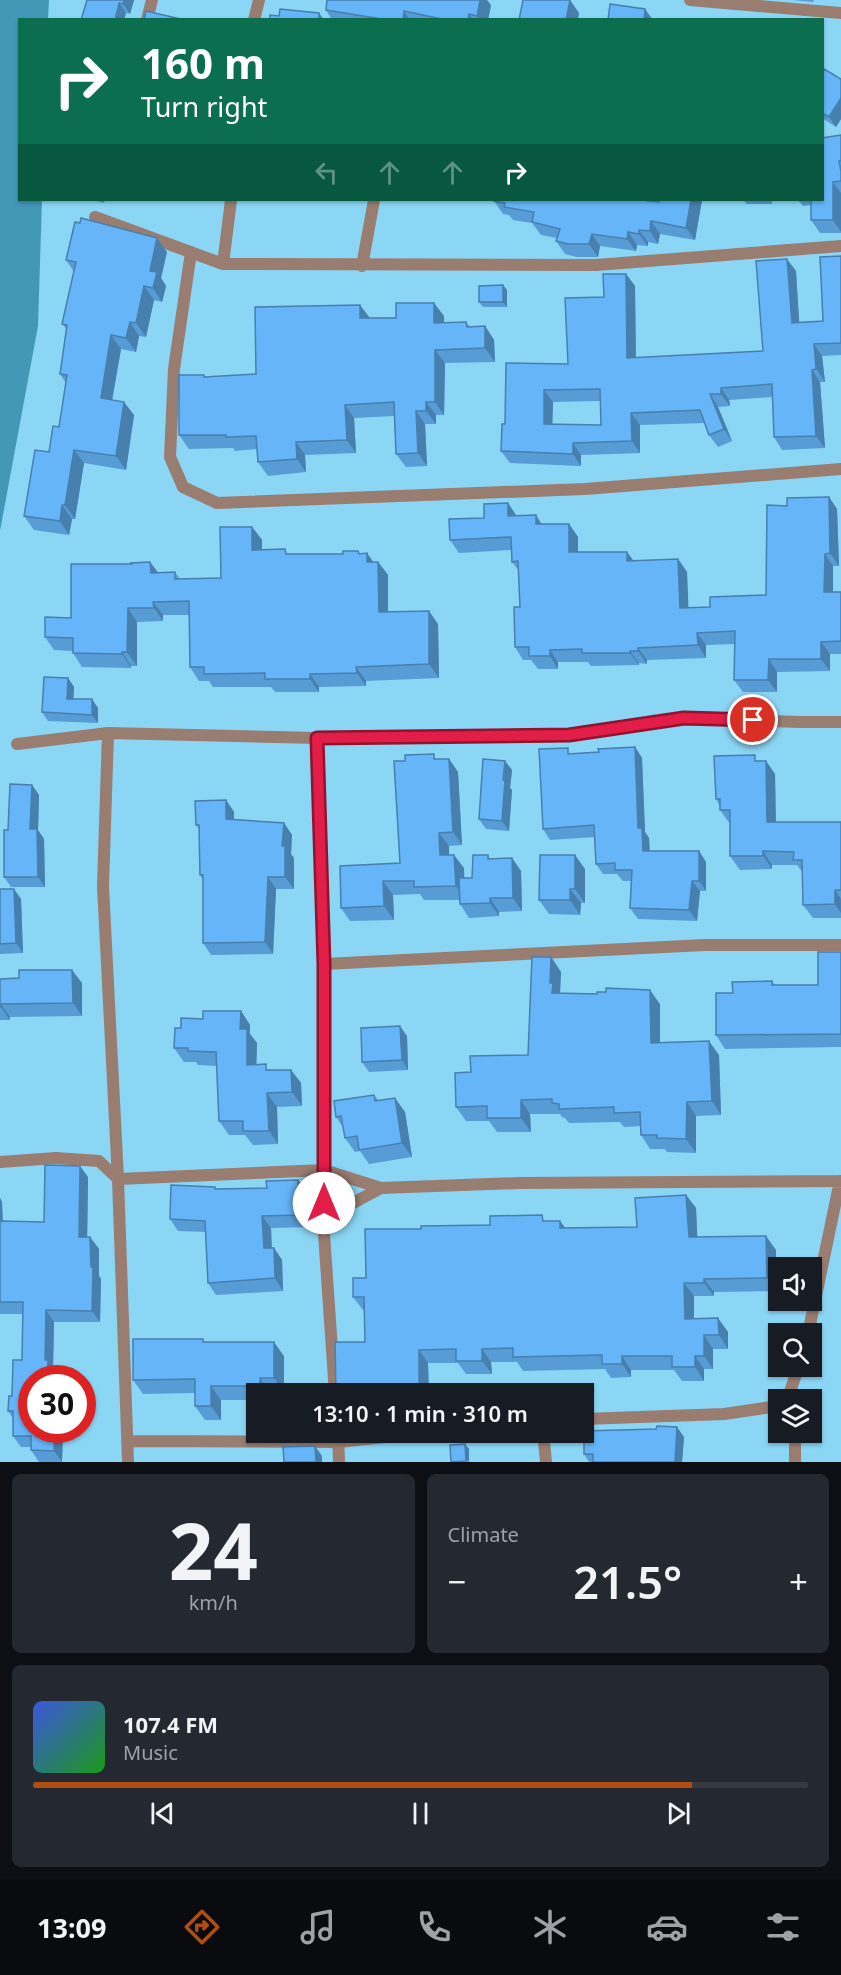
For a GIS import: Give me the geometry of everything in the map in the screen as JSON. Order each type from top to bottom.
[{"type":"street","points":[[148,18],[152,0]]},
{"type":"street","points":[[254,18],[259,0]]},
{"type":"street","points":[[690,0],[841,13]]},
{"type":"street","points":[[224,264],[231,201]]},
{"type":"street","points":[[362,266],[374,201]]},
{"type":"street","points":[[95,217],[224,264],[596,265],[841,246]]},
{"type":"street","points":[[190,252],[174,369],[170,457],[183,487],[217,503],[585,489],[841,469]]},
{"type":"street","points":[[17,744],[108,733],[317,738],[569,735],[684,718],[841,722]]},
{"type":"street","points":[[108,733],[103,886],[118,1179],[128,1462]]},
{"type":"street","points":[[317,738],[324,964],[323,1219],[334,1383]]},
{"type":"street","points":[[324,964],[705,945],[841,945]]},
{"type":"street","points":[[0,1162],[56,1158],[99,1161],[118,1179],[324,1170],[381,1188],[520,1183],[841,1181],[810,1323]]},
{"type":"street","points":[[323,1219],[381,1188]]},
{"type":"street","points":[[594,1419],[724,1414],[768,1407]]},
{"type":"street","points":[[127,1441],[246,1439]]},
{"type":"street","points":[[338,1443],[339,1462]]},
{"type":"street","points":[[544,1443],[546,1462]]},
{"type":"street","points":[[795,1443],[795,1462]]},
{"type":"water","points":[[0,0],[49,0],[48,18],[18,18],[18,201],[42,201],[38,326],[0,531]]},
{"type":"building","points":[[87,0],[124,0],[123,4],[119,3],[115,18],[82,18]]},
{"type":"building","points":[[327,0],[480,0],[477,16],[469,14],[468,18],[437,18],[404,11],[403,18],[376,18],[326,10]]},
{"type":"building","points":[[523,0],[570,0],[566,18],[519,18]]},
{"type":"building","points":[[610,4],[645,9],[644,18],[608,18]]},
{"type":"building","points":[[280,9],[319,13],[319,18],[270,18],[270,15],[279,16]]},
{"type":"building","points":[[146,11],[176,18],[144,18]]},
{"type":"building","points":[[824,69],[841,79],[841,98],[829,117],[824,114]]},
{"type":"building","points":[[841,135],[841,161],[839,161],[841,181],[833,182],[833,220],[811,220],[811,201],[824,201],[824,138]]},
{"type":"building","points":[[494,201],[691,201],[686,228],[651,221],[650,231],[639,230],[639,234],[628,232],[627,239],[592,234],[589,244],[568,244],[556,241],[560,229],[532,222],[534,212],[504,207],[505,203]]},
{"type":"building","points":[[81,218],[157,238],[150,271],[157,272],[153,288],[144,286],[136,323],[130,322],[126,338],[111,335],[101,398],[124,402],[116,456],[74,450],[65,505],[62,505],[60,521],[24,516],[35,450],[49,452],[53,426],[59,427],[67,375],[60,374],[67,325],[62,324],[76,262],[66,260],[75,222],[80,223]]},
{"type":"building","points":[[841,256],[841,343],[814,344],[816,369],[812,370],[816,436],[774,437],[772,384],[721,388],[721,394],[710,394],[724,429],[709,435],[700,410],[631,413],[632,441],[573,443],[573,454],[501,451],[502,424],[505,424],[506,363],[568,364],[565,298],[604,297],[603,274],[626,274],[627,358],[763,351],[756,261],[787,259],[792,323],[823,321],[820,257]],"holes":[[[600,389],[601,425],[544,424],[544,390]]]},
{"type":"building","points":[[503,285],[503,302],[479,302],[479,286]]},
{"type":"building","points":[[396,303],[434,303],[434,323],[466,322],[467,327],[485,326],[485,348],[435,350],[435,402],[426,402],[426,411],[416,411],[418,453],[396,454],[394,402],[345,405],[347,440],[296,442],[297,459],[258,462],[256,436],[179,435],[179,375],[204,375],[204,377],[256,374],[255,307],[360,305],[360,318],[396,318]]},
{"type":"building","points":[[829,497],[830,553],[825,554],[824,592],[841,592],[841,641],[821,642],[821,659],[769,659],[768,680],[734,680],[735,631],[697,633],[698,645],[638,648],[638,651],[630,651],[630,653],[582,653],[582,649],[550,650],[550,656],[529,656],[529,647],[515,647],[514,607],[520,607],[518,561],[512,562],[511,537],[450,540],[449,519],[484,518],[484,504],[508,503],[508,516],[536,515],[536,524],[569,524],[569,552],[627,552],[627,561],[678,559],[680,608],[710,607],[710,597],[766,595],[767,505],[787,506],[787,498]]},
{"type":"building","points":[[220,527],[252,527],[252,550],[285,549],[286,554],[343,554],[343,551],[367,553],[367,562],[378,562],[379,612],[429,611],[429,664],[356,667],[357,673],[310,674],[310,679],[265,679],[265,673],[204,674],[204,667],[190,667],[189,601],[153,602],[154,608],[128,608],[127,652],[122,652],[122,654],[73,653],[73,638],[45,637],[45,617],[71,618],[71,564],[150,562],[151,573],[175,572],[175,579],[221,578]]},
{"type":"building","points":[[44,677],[68,678],[67,699],[92,699],[92,715],[42,712]]},
{"type":"building","points":[[635,747],[638,828],[642,828],[643,851],[699,851],[699,881],[692,881],[689,910],[630,908],[632,870],[615,870],[615,863],[596,864],[594,825],[543,829],[539,749],[568,748],[568,754],[599,752],[598,749]]},
{"type":"building","points":[[434,754],[434,759],[449,759],[453,832],[439,833],[440,855],[454,855],[456,886],[414,887],[414,881],[383,881],[384,906],[341,908],[340,866],[400,863],[394,761],[405,761],[405,755]]},
{"type":"building","points":[[755,755],[755,761],[766,761],[767,822],[841,822],[841,890],[835,890],[835,904],[803,905],[802,860],[793,860],[794,852],[763,851],[763,856],[730,856],[730,810],[720,810],[720,799],[716,799],[714,756]]},
{"type":"building","points":[[483,759],[505,761],[502,821],[479,819]]},
{"type":"building","points":[[10,784],[32,785],[30,829],[37,829],[38,877],[4,877],[4,830],[8,830]]},
{"type":"building","points":[[226,800],[226,819],[284,823],[282,846],[285,846],[285,877],[268,877],[265,942],[203,943],[203,875],[200,875],[199,825],[196,825],[195,801]]},
{"type":"building","points":[[473,855],[488,855],[488,859],[512,858],[513,898],[490,898],[490,903],[460,904],[459,878],[472,878]]},
{"type":"building","points":[[540,855],[575,855],[575,889],[570,889],[570,900],[539,900]]},
{"type":"building","points":[[0,889],[14,889],[16,943],[0,944]]},
{"type":"building","points":[[818,952],[841,952],[841,1034],[716,1035],[716,993],[733,993],[732,982],[772,981],[772,985],[818,985]]},
{"type":"building","points":[[532,957],[551,957],[552,993],[597,994],[597,992],[606,992],[606,988],[650,990],[651,1043],[709,1041],[712,1101],[687,1102],[686,1139],[641,1135],[640,1112],[614,1113],[614,1107],[559,1109],[559,1104],[552,1103],[552,1099],[521,1100],[521,1118],[487,1118],[487,1106],[456,1107],[455,1073],[471,1072],[470,1056],[528,1055]]},
{"type":"building","points":[[19,970],[72,970],[73,1003],[1,1004],[0,1007],[0,979],[19,978]]},
{"type":"building","points":[[203,1011],[241,1011],[240,1029],[247,1029],[247,1065],[266,1064],[266,1070],[291,1070],[292,1092],[267,1093],[269,1131],[243,1131],[243,1121],[219,1121],[216,1052],[174,1048],[175,1028],[181,1028],[181,1018],[203,1019]]},
{"type":"building","points":[[400,1026],[402,1060],[362,1062],[361,1028]]},
{"type":"building","points":[[374,1095],[375,1101],[395,1098],[402,1143],[359,1150],[357,1136],[345,1138],[341,1116],[336,1117],[334,1101]]},
{"type":"building","points":[[45,1165],[80,1166],[79,1237],[90,1237],[91,1267],[93,1267],[92,1311],[46,1310],[45,1360],[48,1360],[48,1365],[18,1365],[18,1436],[13,1436],[13,1411],[8,1411],[9,1396],[12,1396],[13,1360],[22,1360],[23,1302],[0,1302],[0,1221],[44,1222]]},
{"type":"building","points":[[298,1180],[299,1215],[262,1216],[264,1248],[274,1248],[275,1278],[208,1283],[205,1221],[170,1219],[171,1185],[215,1187],[215,1189],[267,1188],[266,1181]]},
{"type":"building","points":[[686,1195],[689,1237],[766,1236],[767,1278],[704,1279],[704,1283],[684,1283],[685,1319],[718,1318],[719,1335],[704,1335],[704,1356],[695,1356],[695,1367],[672,1367],[672,1356],[622,1356],[622,1364],[602,1364],[602,1355],[513,1357],[513,1348],[482,1349],[482,1361],[456,1361],[456,1349],[419,1350],[419,1383],[336,1383],[335,1342],[365,1342],[364,1297],[353,1297],[353,1278],[366,1278],[365,1229],[490,1225],[490,1216],[542,1215],[543,1221],[560,1221],[560,1228],[637,1227],[635,1198]]},
{"type":"building","points":[[133,1339],[274,1342],[274,1378],[260,1378],[260,1383],[246,1383],[246,1386],[211,1386],[211,1406],[195,1406],[195,1379],[133,1380]]},
{"type":"building","points":[[657,1426],[677,1427],[675,1462],[593,1462],[593,1454],[584,1454],[584,1443],[594,1443],[594,1431],[656,1429]]},
{"type":"building","points":[[31,1443],[54,1443],[54,1451],[31,1450]]},
{"type":"building","points":[[465,1444],[466,1461],[451,1462],[450,1445]]},
{"type":"building","points":[[315,1446],[316,1462],[284,1462],[283,1447]]},
{"type":"route","points":[[324,1203],[324,964],[317,738],[569,735],[684,718],[753,720]]}]
